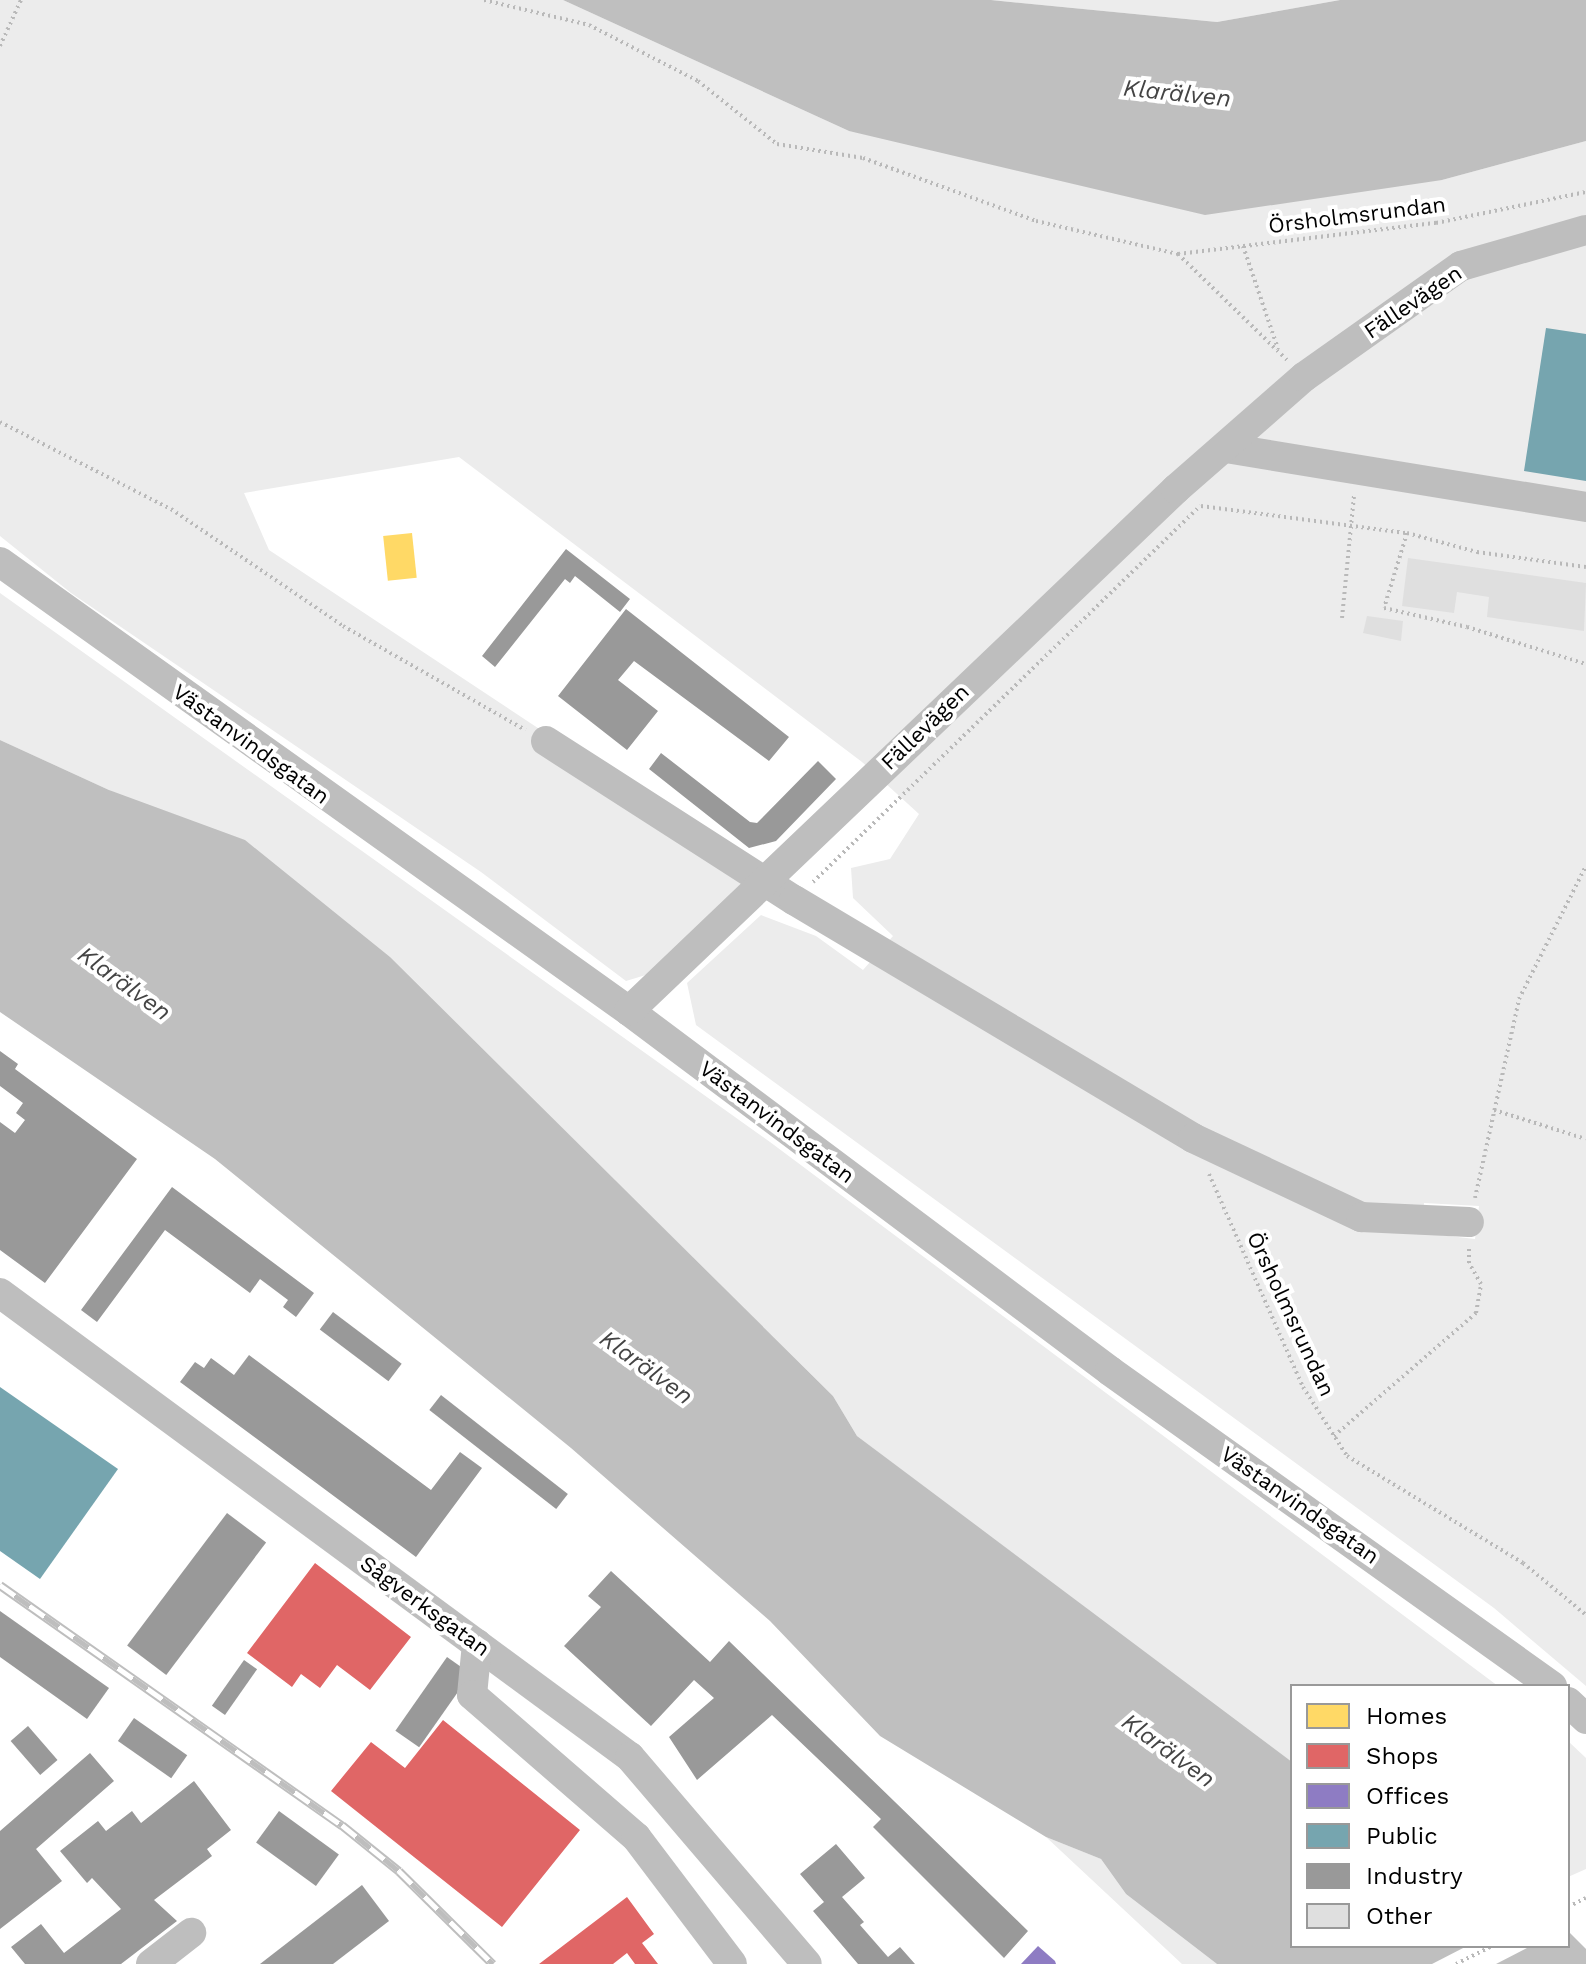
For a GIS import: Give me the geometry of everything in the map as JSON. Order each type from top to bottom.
[{"type":"street","name":"Fällevägen","points":[[629,1011],[764,881],[1188,498],[1226,448],[1304,377],[1461,266],[1586,230]]},
{"type":"street","points":[[1226,448],[1356,472],[1586,507]]},
{"type":"street","name":"Västanvindsgatan","points":[[0,562],[629,1011],[1110,1371],[1549,1684]]},
{"type":"street","points":[[546,741],[794,900],[1193,1138],[1361,1217],[1469,1222]]},
{"type":"street","name":"Sågverksgatan","points":[[0,1293],[630,1757],[807,1964]]},
{"type":"street","points":[[477,1644],[472,1695],[636,1837],[732,1964]]},
{"type":"street","points":[[1570,1704],[1586,1719]]},
{"type":"street","points":[[151,1964],[191,1933]]},
{"type":"path","points":[[0,46],[21,0]]},
{"type":"path","points":[[484,0],[589,25],[698,81],[777,144],[863,158],[1036,221],[1178,254],[1243,246]]},
{"type":"path","name":"Örsholmsrundan","points":[[1279,353],[1243,246],[1436,223],[1586,192]]},
{"type":"path","points":[[1178,254],[1304,377]]},
{"type":"path","points":[[0,422],[171,509],[343,626],[546,741]]},
{"type":"path","points":[[1342,618],[1356,472]]},
{"type":"path","points":[[794,900],[1188,498],[1407,533],[1477,552],[1586,567]]},
{"type":"path","points":[[1407,533],[1384,608],[1467,627],[1586,664]]},
{"type":"path","points":[[1334,1436],[1476,1313],[1481,1284],[1469,1263],[1469,1222],[1519,999],[1586,866]]},
{"type":"path","points":[[1494,1110],[1586,1139]]},
{"type":"path","name":"Örsholmsrundan","points":[[1193,1138],[1303,1387],[1347,1456],[1523,1563],[1586,1615]]},
{"type":"path","points":[[1456,1964],[1488,1948]]},
{"type":"shaded area","points":[[0,0],[563,0],[849,131],[1442,180],[1586,141],[1586,1686],[1494,1608],[696,1025],[687,983],[761,915],[816,936],[863,970],[893,936],[853,898],[851,868],[890,859],[919,814],[862,762],[459,457],[244,493],[269,550],[754,871],[649,974],[626,981],[481,872],[71,593],[0,536]],"holes":[[[1424,1203],[1479,1206],[1475,1239],[1423,1233]]]},
{"type":"shaded area","points":[[991,0],[1340,0],[1217,22]]},
{"type":"shaded area","points":[[0,593],[770,1142],[1495,1684],[1290,1684],[1290,1761],[1243,1729],[857,1436],[833,1396],[390,958],[109,790],[0,740]]},
{"type":"shaded area","points":[[1570,1743],[1586,1758],[1586,1869],[1570,1876]]},
{"type":"shaded area","points":[[1046,1837],[1101,1859],[1126,1894],[1217,1964],[1182,1964]]},
{"type":"water","name":"Klarälven","points":[[563,0],[991,0],[1217,22],[1340,0],[1586,0],[1586,141],[1442,180],[1205,215],[849,131]]},
{"type":"water","name":"Klarälven","points":[[0,740],[109,790],[245,840],[390,957],[833,1396],[857,1436],[1290,1761],[1290,1948],[1570,1948],[1570,1933],[1586,1949],[1586,1964],[1217,1964],[1126,1894],[1101,1859],[1046,1837],[880,1736],[770,1621],[571,1448],[215,1159],[0,1012]]},
{"type":"pier","points":[[1463,1948],[1527,1948],[1496,1964],[1432,1964]]},
{"type":"building: Homes","points":[[412,533],[417,578],[388,581],[383,536]]},
{"type":"building: Shops","points":[[315,1563],[411,1637],[370,1690],[337,1665],[320,1688],[301,1674],[292,1687],[247,1653]]},
{"type":"building: Shops","points":[[443,1720],[580,1830],[502,1927],[331,1791],[371,1742],[405,1768]]},
{"type":"building: Shops","points":[[627,1897],[654,1934],[642,1943],[658,1964],[635,1964],[627,1953],[613,1964],[539,1964]]},
{"type":"building: Offices","points":[[1038,1946],[1055,1961],[1056,1964],[1021,1964]]},
{"type":"building: Public","points":[[1546,328],[1586,334],[1586,481],[1524,471]]},
{"type":"building: Public","points":[[0,1387],[118,1469],[40,1579],[0,1551]]},
{"type":"building: Industry","points":[[566,549],[630,599],[620,612],[575,576],[570,583],[565,579],[495,667],[482,656]]},
{"type":"building: Industry","points":[[626,609],[789,737],[769,761],[634,661],[618,680],[658,711],[627,750],[558,696]]},
{"type":"building: Industry","points":[[661,753],[750,822],[757,823],[818,761],[836,779],[776,841],[749,848],[649,769]]},
{"type":"building: Industry","points":[[0,1051],[18,1064],[15,1069],[137,1159],[45,1283],[0,1250],[0,1122],[15,1133],[25,1120],[16,1113],[23,1103],[0,1086]]},
{"type":"building: Industry","points":[[172,1187],[314,1293],[296,1317],[283,1307],[288,1300],[260,1279],[250,1293],[165,1230],[97,1322],[81,1310]]},
{"type":"building: Industry","points":[[333,1312],[402,1364],[388,1381],[320,1330]]},
{"type":"building: Industry","points":[[249,1355],[431,1490],[460,1452],[482,1468],[416,1557],[180,1382],[195,1362],[204,1368],[211,1358],[234,1375]]},
{"type":"building: Industry","points":[[441,1395],[568,1494],[556,1509],[429,1410]]},
{"type":"building: Industry","points":[[227,1513],[266,1542],[166,1675],[127,1646]]},
{"type":"building: Industry","points":[[611,1571],[710,1662],[729,1641],[1028,1931],[1004,1958],[873,1827],[881,1819],[772,1715],[697,1780],[669,1737],[714,1698],[694,1680],[651,1726],[564,1646],[601,1607],[588,1596]]},
{"type":"building: Industry","points":[[0,1611],[109,1688],[87,1719],[0,1657]]},
{"type":"building: Industry","points":[[447,1657],[471,1674],[419,1747],[395,1731]]},
{"type":"building: Industry","points":[[244,1660],[257,1669],[225,1715],[212,1706]]},
{"type":"building: Industry","points":[[134,1718],[187,1755],[171,1778],[118,1741]]},
{"type":"building: Industry","points":[[28,1726],[58,1760],[40,1775],[11,1741]]},
{"type":"building: Industry","points":[[90,1753],[114,1781],[36,1849],[62,1881],[0,1929],[0,1831]]},
{"type":"building: Industry","points":[[194,1781],[231,1830],[207,1849],[212,1856],[154,1900],[177,1921],[121,1964],[25,1964],[11,1947],[41,1924],[64,1953],[121,1909],[92,1878],[87,1883],[60,1851],[98,1821],[106,1831],[132,1811],[141,1823]]},
{"type":"building: Industry","points":[[279,1811],[339,1854],[316,1886],[256,1843]]},
{"type":"building: Industry","points":[[836,1844],[865,1878],[842,1897],[864,1922],[860,1925],[888,1957],[900,1947],[915,1964],[858,1964],[813,1911],[824,1902],[800,1874]]},
{"type":"building: Industry","points":[[362,1885],[389,1921],[333,1964],[260,1964]]},
{"type":"building: Other","points":[[1408,558],[1586,583],[1584,631],[1487,617],[1489,597],[1457,592],[1454,613],[1402,606]]},
{"type":"building: Other","points":[[1367,616],[1403,621],[1401,641],[1363,633]]},
{"type":"railway","points":[[0,1585],[342,1825],[399,1871],[493,1964]]}]
